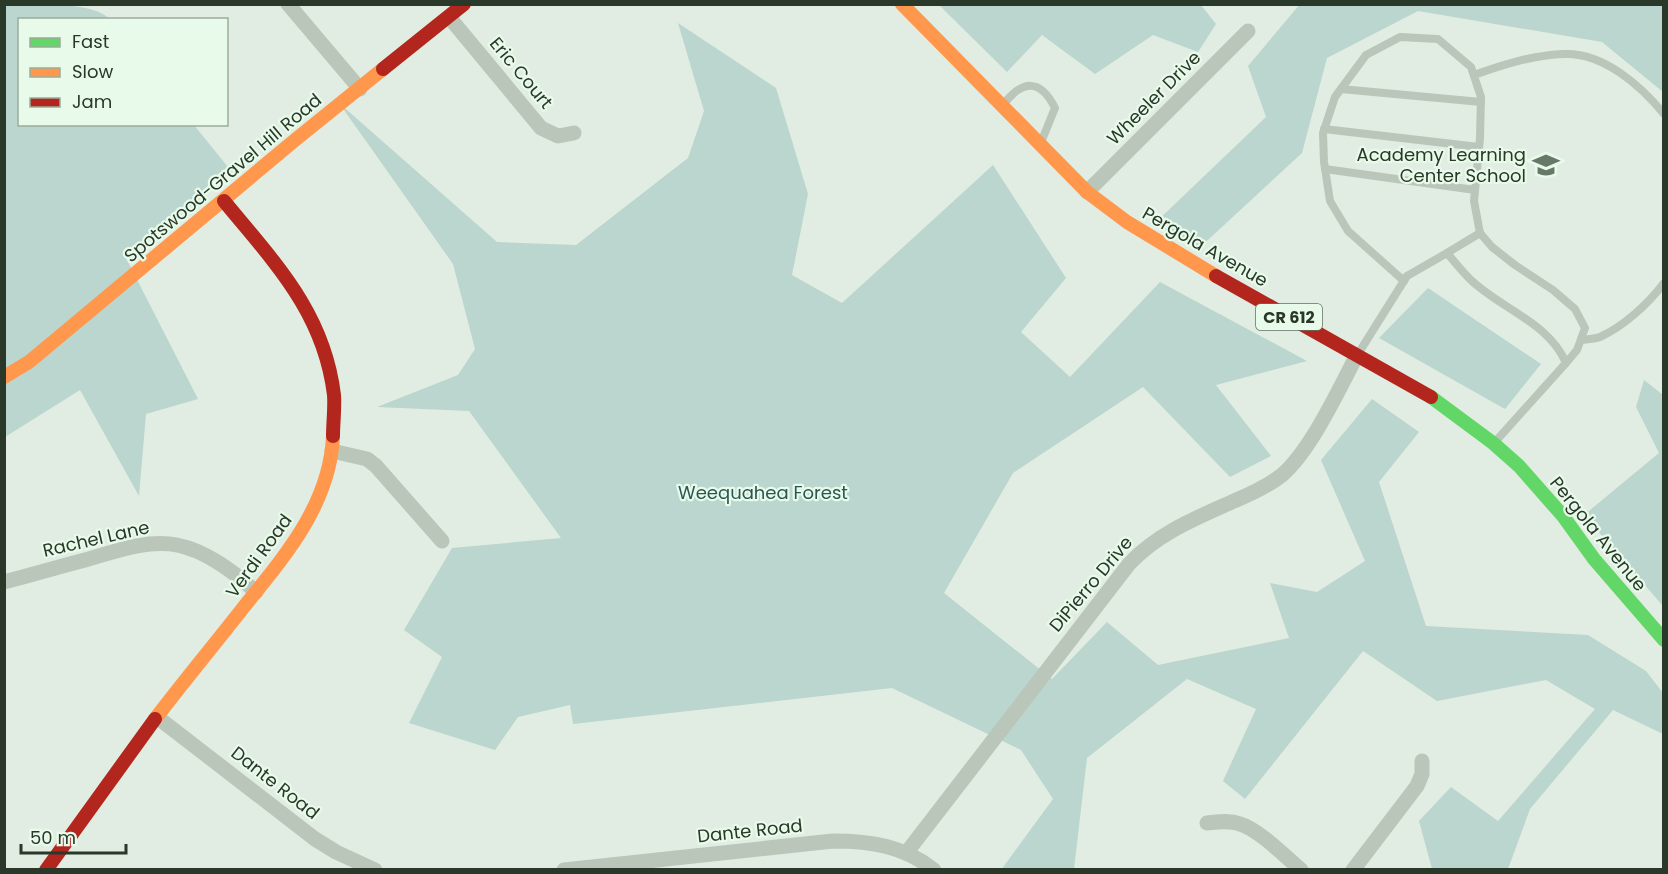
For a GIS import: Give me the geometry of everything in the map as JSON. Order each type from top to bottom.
[{"type":"street","points":[[288,4],[360,89]]},
{"type":"street","name":"Spotswood-Gravel Hill Road","points":[[4,377],[29,362],[295,140],[464,4]]},
{"type":"street","name":"Pergola Avenue","points":[[902,4],[1087,192],[1127,222],[1184,258],[1426,393],[1493,443],[1519,466],[1563,516],[1594,559],[1664,639]]},
{"type":"street","name":"Eric Court","points":[[449,17],[542,128],[558,136],[574,133]]},
{"type":"street","name":"Wheeler Drive","points":[[1087,192],[1248,32]]},
{"type":"street","name":"Verdi Road","points":[[46,870],[157,717],[287,553],[304,527],[321,490],[332,451],[334,411],[332,383],[326,354],[315,326],[279,266],[224,201]]},
{"type":"street","name":"DiPierro Drive","points":[[907,852],[1129,564],[1169,532],[1256,491],[1283,474],[1304,450],[1357,355]]},
{"type":"street","points":[[332,451],[367,459],[376,466],[442,541]]},
{"type":"street","name":"Rachel Lane","points":[[4,582],[119,550],[158,544],[177,545],[207,557],[223,565],[256,592]]},
{"type":"street","name":"Dante Road","points":[[157,717],[315,839],[336,852],[375,870]]},
{"type":"street","points":[[1353,870],[1418,786],[1422,774],[1422,761]]},
{"type":"street","points":[[1207,822],[1225,821],[1242,824],[1301,870]]},
{"type":"street","name":"Dante Road","points":[[564,870],[855,841],[907,852],[921,859],[934,870]]},
{"type":"lane","points":[[1404,281],[1348,231],[1330,201],[1325,169],[1324,129],[1335,97],[1366,55],[1400,37],[1438,39],[1471,68],[1481,97],[1474,201],[1480,232],[1500,253],[1553,290],[1575,309],[1585,328],[1577,350],[1493,443]]},
{"type":"lane","points":[[1474,75],[1509,63],[1565,54],[1590,58],[1608,64],[1647,93],[1664,114]]},
{"type":"lane","points":[[1002,106],[1015,90],[1022,86],[1033,86],[1050,99],[1055,108],[1040,144]]},
{"type":"lane","points":[[1341,89],[1481,102]]},
{"type":"lane","points":[[1324,129],[1479,147]]},
{"type":"lane","points":[[1325,169],[1475,190]]},
{"type":"lane","points":[[1357,355],[1407,276],[1480,232]]},
{"type":"lane","points":[[1447,253],[1472,281],[1546,334],[1560,350],[1566,363]]},
{"type":"lane","points":[[1581,339],[1598,338],[1618,325],[1637,311],[1664,283]]},
{"type":"green space","points":[[1300,4],[1663,5],[1663,92],[1602,42],[1418,11],[1327,58],[1302,153],[1197,250],[1155,223],[1266,117],[1248,66]]},
{"type":"green space","points":[[5,5],[76,6],[101,13],[108,18],[18,18],[18,126],[195,126],[232,172],[126,258],[198,399],[146,414],[139,496],[80,390],[5,437]]},
{"type":"green space","points":[[939,5],[1201,5],[1216,24],[1198,52],[1153,35],[1095,74],[1042,35],[1007,72]]},
{"type":"green space","name":"Weequahea Forest","points":[[678,23],[776,88],[808,194],[792,275],[842,303],[993,165],[1066,278],[1021,332],[1070,377],[1160,282],[1307,361],[1216,385],[1271,456],[1230,477],[1143,387],[1013,473],[944,593],[1052,679],[1107,622],[1158,665],[1289,638],[1270,583],[1317,592],[1365,561],[1321,460],[1372,399],[1419,432],[1379,482],[1426,626],[1588,635],[1646,671],[1663,693],[1663,734],[1613,710],[1530,809],[1508,869],[1432,869],[1419,821],[1451,787],[1498,821],[1595,709],[1546,680],[1437,701],[1363,651],[1245,799],[1223,781],[1256,709],[1187,679],[1087,758],[1074,869],[1001,870],[1053,799],[1021,750],[892,688],[573,724],[570,705],[518,717],[495,750],[409,723],[442,657],[404,630],[452,548],[561,538],[469,411],[377,407],[458,375],[475,349],[453,264],[339,103],[497,242],[576,245],[688,158],[704,111]]},
{"type":"green space","points":[[1428,288],[1541,364],[1505,409],[1379,338]]},
{"type":"green space","points":[[1644,380],[1663,395],[1663,606],[1584,515],[1659,453],[1636,407]]},
{"type":"traffic: fast","points":[[1431,397],[1493,443],[1519,466],[1563,516],[1594,559],[1664,640]]},
{"type":"traffic: slow","points":[[902,4],[1087,192],[1127,222],[1216,276]]},
{"type":"traffic: slow","points":[[4,377],[29,362],[383,69]]},
{"type":"traffic: slow","points":[[155,719],[274,569],[302,529],[323,485],[330,461],[333,436]]},
{"type":"traffic: jam","points":[[383,69],[464,4]]},
{"type":"traffic: jam","points":[[224,201],[278,267],[308,313],[320,338],[334,395],[333,436]]},
{"type":"traffic: jam","points":[[1216,276],[1431,397]]},
{"type":"traffic: jam","points":[[46,870],[155,719]]},
{"type":"place","name":"Academy Learning Center School","points":[[1546,165]]}]
